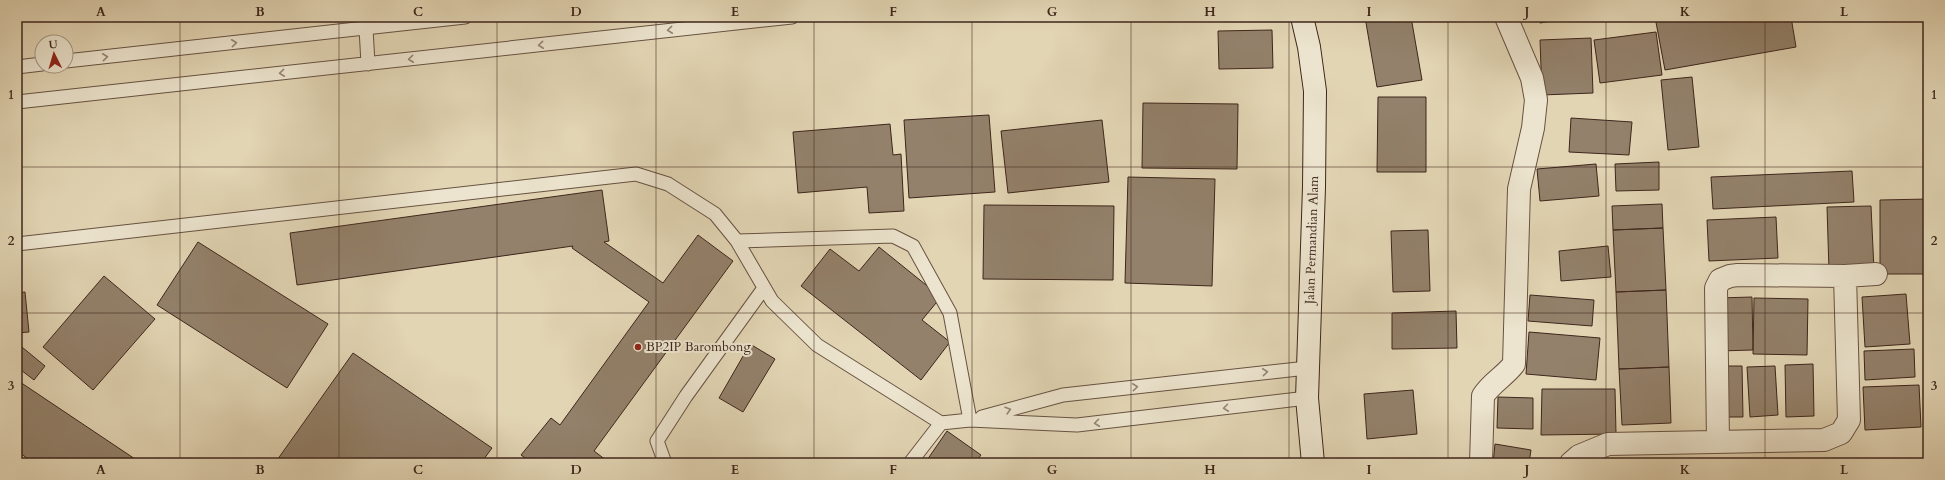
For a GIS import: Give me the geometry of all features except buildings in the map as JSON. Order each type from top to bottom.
[{"type":"street","name":"Jalan Permandian Alam","points":[[1302,17],[1309,47],[1315,91],[1314,195],[1307,368],[1307,398],[1313,463]]},
{"type":"street","points":[[1481,463],[1483,396],[1488,388],[1509,371],[1514,364],[1519,189],[1533,128],[1536,100],[1532,78],[1506,17]]},
{"type":"street","points":[[1718,442],[1716,288],[1720,280],[1738,275],[1845,276],[1876,274]]},
{"type":"street","points":[[1572,463],[1579,456],[1608,444],[1824,440],[1842,433],[1849,420],[1845,276]]},
{"type":"lane","points":[[74,60],[465,17]]},
{"type":"lane","points":[[17,102],[792,17]]},
{"type":"lane","points":[[366,28],[368,64]]},
{"type":"lane","points":[[17,67],[34,65]]},
{"type":"lane","points":[[17,244],[636,174],[668,184],[715,214],[737,242],[772,301],[817,346],[940,423],[970,420],[1077,425],[1307,398]]},
{"type":"lane","points":[[737,242],[894,236],[913,246],[950,313],[970,420]]},
{"type":"lane","points":[[666,463],[657,441],[686,396],[764,288]]},
{"type":"lane","points":[[970,420],[1063,395],[1307,368]]},
{"type":"lane","points":[[910,463],[940,423]]},
{"type":"place","name":"BP2IP Barombong","points":[[638,347]]}]
